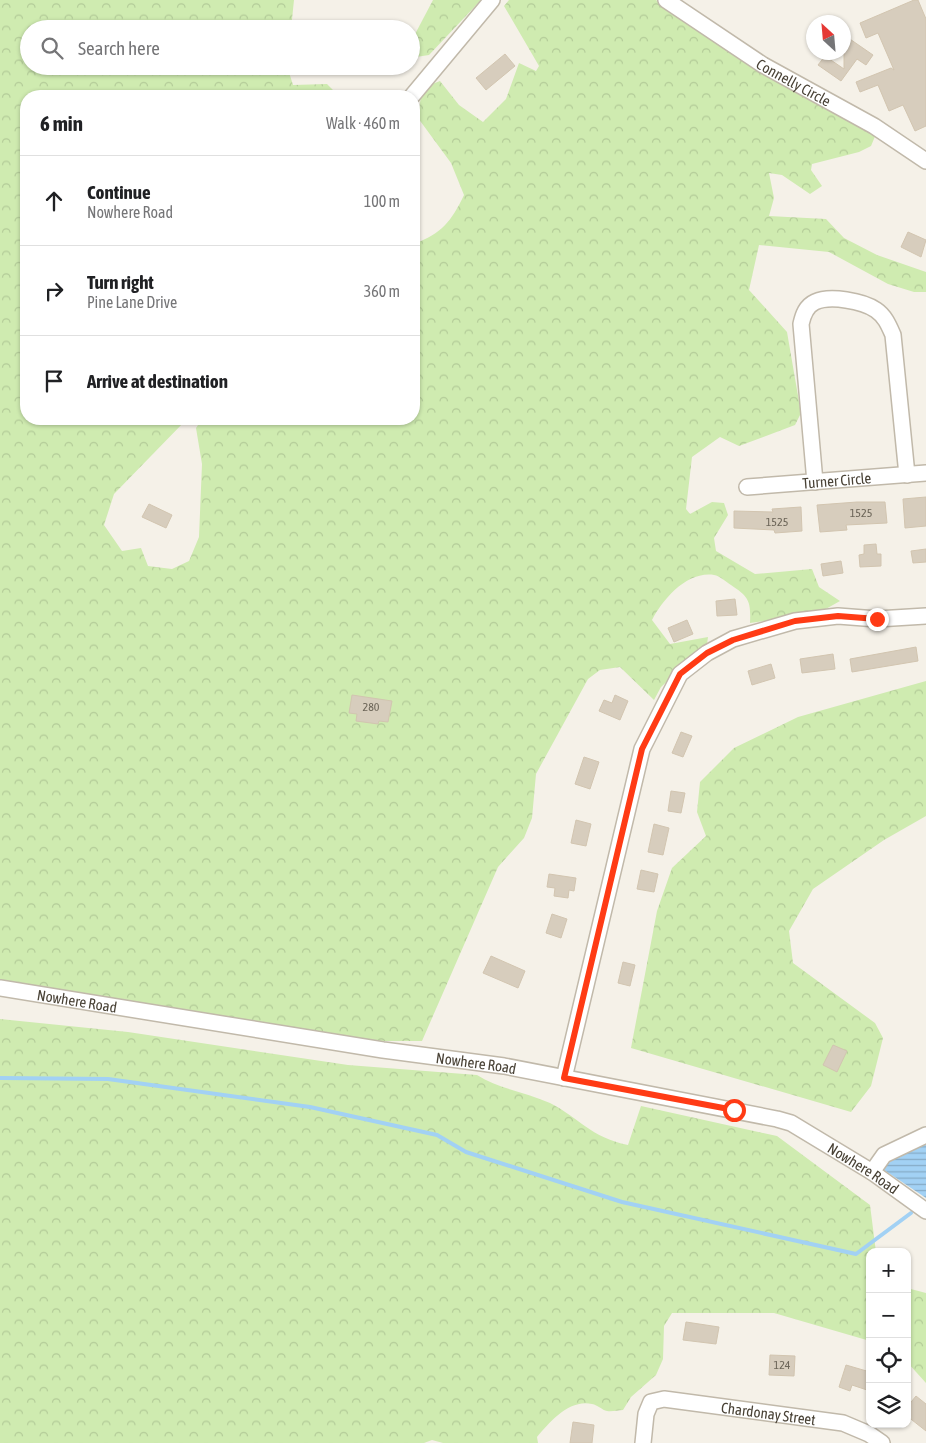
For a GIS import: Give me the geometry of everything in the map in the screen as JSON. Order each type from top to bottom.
[{"type":"street","points":[[417,90],[492,0]]},
{"type":"street","name":"Connelly Circle","points":[[666,0],[763,65],[874,126],[926,161]]},
{"type":"street","points":[[815,482],[801,324],[804,312],[815,302],[828,299],[864,304],[875,310],[886,320],[894,335],[907,475]]},
{"type":"street","name":"Turner Circle","points":[[747,487],[926,473]]},
{"type":"street","points":[[564,1078],[642,749],[680,674],[707,653],[733,640],[795,621],[838,616],[877,619],[926,616]]},
{"type":"street","name":"Nowhere Road","points":[[0,988],[374,1048],[504,1066],[777,1119],[791,1123],[872,1172],[926,1212]]},
{"type":"street","points":[[872,1172],[884,1155],[926,1135]]},
{"type":"street","name":"Chardonay Street","points":[[643,1443],[646,1414],[651,1402],[664,1399],[843,1423],[869,1434],[882,1443]]},
{"type":"green space","points":[[0,0],[294,0],[292,20],[20,20],[20,75],[290,75],[293,85],[327,84],[333,90],[20,90],[20,425],[181,425],[114,494],[104,525],[122,551],[141,548],[148,566],[172,569],[189,561],[199,537],[202,464],[196,428],[198,425],[420,425],[420,242],[432,236],[445,226],[464,195],[451,163],[420,121],[422,88],[440,81],[459,105],[483,122],[506,99],[519,63],[536,71],[539,66],[504,6],[509,0],[656,0],[744,61],[876,134],[871,146],[859,152],[812,164],[811,170],[822,186],[810,194],[782,175],[769,173],[774,198],[769,216],[826,219],[844,238],[877,255],[926,272],[926,292],[914,292],[888,284],[829,252],[759,245],[749,290],[787,332],[801,413],[795,425],[739,446],[720,437],[692,457],[686,509],[690,514],[712,502],[724,503],[728,515],[714,538],[716,551],[755,574],[812,569],[819,587],[840,601],[817,614],[750,623],[748,600],[742,593],[723,579],[714,575],[694,577],[669,595],[652,620],[670,644],[708,637],[707,644],[661,687],[654,700],[620,667],[600,670],[588,679],[536,774],[532,818],[524,838],[498,867],[422,1041],[365,1041],[0,981]]},
{"type":"green space","points":[[433,0],[481,0],[429,55],[420,56],[420,25]]},
{"type":"green space","points":[[926,681],[926,816],[884,840],[813,889],[789,931],[793,963],[875,1023],[883,1038],[871,1086],[851,1112],[631,1048],[657,911],[672,868],[706,836],[697,812],[700,782],[734,748],[798,717]]},
{"type":"green space","points":[[0,1019],[128,1032],[348,1065],[477,1075],[494,1084],[550,1103],[604,1137],[628,1145],[641,1106],[777,1136],[870,1205],[875,1248],[866,1248],[866,1340],[774,1313],[672,1313],[664,1326],[663,1359],[656,1375],[631,1397],[623,1410],[609,1411],[596,1405],[584,1403],[568,1408],[537,1437],[538,1443],[443,1443],[432,1440],[424,1443],[0,1443]]},
{"type":"green space","points":[[911,1289],[926,1293],[926,1383],[911,1366]]},
{"type":"water","points":[[926,1142],[926,1198],[881,1168],[903,1153]]},
{"type":"building","points":[[918,0],[926,19],[926,126],[915,131],[903,105],[889,111],[878,85],[860,92],[856,82],[891,68],[894,70],[878,33],[866,38],[860,23]]},
{"type":"building","points":[[851,40],[873,55],[866,65],[857,59],[841,81],[818,65],[822,60],[831,60],[844,69],[844,60],[851,60]]},
{"type":"building","points":[[505,54],[515,66],[486,90],[476,78]]},
{"type":"building","points":[[908,232],[926,240],[921,257],[901,247]]},
{"type":"building","points":[[926,497],[926,526],[905,528],[903,499]]},
{"type":"building","points":[[885,502],[887,523],[846,525],[847,530],[820,532],[817,505]]},
{"type":"building","points":[[149,504],[172,515],[166,528],[142,517]]},
{"type":"building","points":[[801,507],[802,531],[775,533],[774,530],[734,528],[734,511],[773,512],[772,509]]},
{"type":"building","points":[[876,544],[877,554],[881,554],[881,566],[860,567],[859,555],[864,554],[864,545]]},
{"type":"building","points":[[926,549],[926,562],[913,563],[911,551]]},
{"type":"building","points":[[841,561],[843,573],[823,576],[821,564]]},
{"type":"building","points":[[735,599],[737,615],[717,616],[716,601]]},
{"type":"building","points":[[687,620],[693,634],[674,642],[668,628]]},
{"type":"building","points":[[916,647],[918,661],[852,672],[850,659]]},
{"type":"building","points":[[833,654],[835,669],[802,673],[800,659]]},
{"type":"building","points":[[771,664],[775,678],[752,685],[748,671]]},
{"type":"building","points":[[352,695],[392,701],[388,722],[379,721],[378,724],[356,721],[357,714],[349,713]]},
{"type":"building","points":[[615,695],[628,701],[620,720],[599,711],[604,700],[612,703]]},
{"type":"building","points":[[681,732],[692,736],[683,757],[672,753]]},
{"type":"building","points":[[584,757],[599,762],[590,789],[575,784]]},
{"type":"building","points":[[671,791],[685,793],[681,813],[668,811]]},
{"type":"building","points":[[576,820],[591,824],[586,846],[571,843]]},
{"type":"building","points":[[654,824],[669,828],[663,855],[648,852]]},
{"type":"building","points":[[641,870],[658,874],[654,892],[637,889]]},
{"type":"building","points":[[549,874],[576,878],[574,891],[569,890],[568,898],[554,896],[555,888],[547,887]]},
{"type":"building","points":[[552,914],[567,919],[561,938],[546,933]]},
{"type":"building","points":[[491,956],[525,971],[518,988],[483,973]]},
{"type":"building","points":[[623,962],[635,965],[630,986],[618,983]]},
{"type":"building","points":[[833,1045],[847,1051],[837,1072],[823,1065]]},
{"type":"building","points":[[686,1322],[719,1327],[716,1344],[683,1340]]},
{"type":"building","points":[[770,1355],[795,1356],[794,1376],[769,1375]]},
{"type":"building","points":[[846,1365],[866,1371],[866,1390],[852,1385],[850,1391],[839,1387]]},
{"type":"building","points":[[916,1396],[926,1404],[926,1431],[911,1419],[911,1402]]},
{"type":"building","points":[[573,1422],[594,1425],[592,1443],[570,1443]]},
{"type":"waterway","points":[[0,1078],[108,1079],[310,1107],[437,1135],[466,1152],[622,1202],[856,1254],[911,1213]]},
{"type":"route","points":[[734,1110],[564,1078],[643,753],[642,749],[655,720],[680,674],[707,653],[733,640],[795,621],[815,617],[838,616],[877,619]]}]
